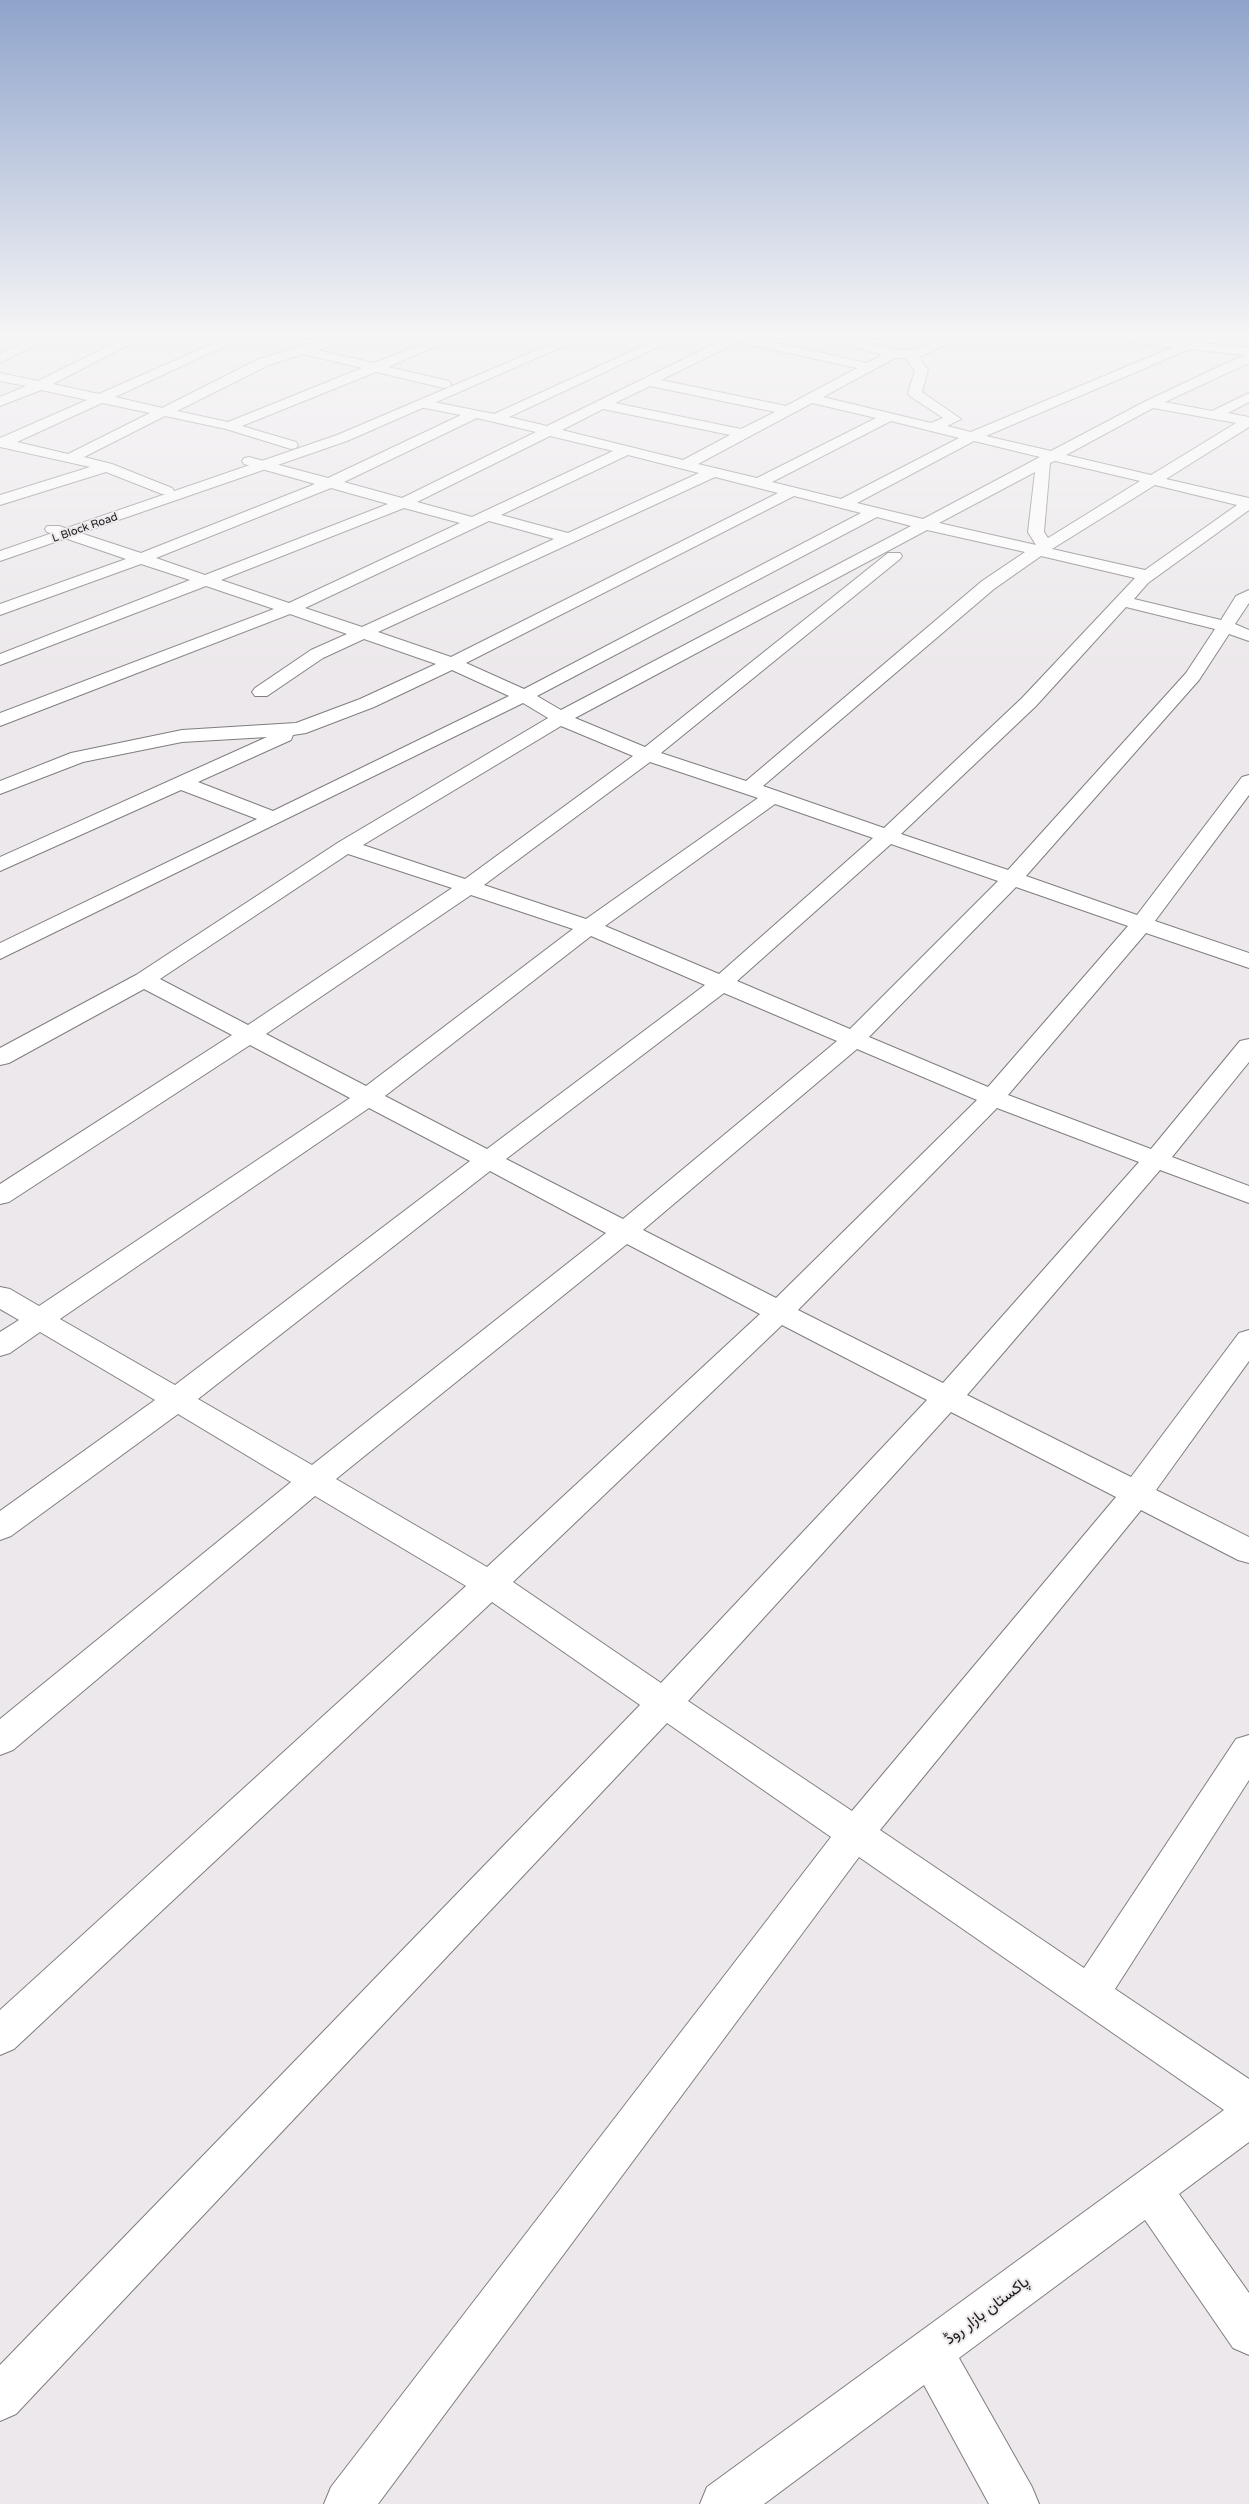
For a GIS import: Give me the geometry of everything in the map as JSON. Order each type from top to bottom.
[{"type":"street","points":[[8,457],[33,450],[71,458],[107,467],[167,491]]},
{"type":"street","points":[[71,458],[87,450]]},
{"type":"street","name":"L Block Road","points":[[0,556],[278,450]]},
{"type":"street","name":"L Block Road","points":[[0,547],[60,532],[309,450]]},
{"type":"street","points":[[0,610],[140,559],[330,483],[400,450]]},
{"type":"street","points":[[0,660],[403,502],[511,450]]},
{"type":"street","points":[[0,720],[291,608],[628,450],[928,526],[1042,549],[1148,576]]},
{"type":"street","points":[[687,464],[713,450]]},
{"type":"street","points":[[759,482],[823,450]]},
{"type":"street","points":[[843,504],[947,450]]},
{"type":"street","points":[[1015,450],[1049,460],[1155,481],[1249,503]]},
{"type":"street","points":[[0,1058],[144,980],[346,846],[561,718],[928,526],[1067,450]]},
{"type":"street","points":[[749,788],[988,585],[1042,549],[1204,450]]},
{"type":"street","points":[[1042,549],[1036,532],[1049,460]]},
{"type":"street","points":[[249,461],[403,502],[570,538]]},
{"type":"street","points":[[0,500],[107,467]]},
{"type":"street","points":[[261,692],[318,654],[363,632],[715,471]]},
{"type":"street","points":[[0,865],[299,729],[367,702],[452,662],[793,491]]},
{"type":"street","points":[[0,1528],[176,1400],[722,983],[887,836],[1029,702],[1148,576],[1249,503]]},
{"type":"street","points":[[0,952],[524,696],[875,512]]},
{"type":"street","points":[[0,1196],[249,1035],[468,887],[647,755],[928,526]]},
{"type":"street","points":[[60,532],[452,662],[524,696],[561,718],[647,755],[749,788],[1249,961]]},
{"type":"street","points":[[0,1740],[314,1480],[624,1231],[854,1039],[1012,879],[1193,676],[1242,600],[1249,595]]},
{"type":"street","points":[[1123,601],[1225,626],[1249,636]]},
{"type":"street","points":[[0,768],[78,757],[182,736],[299,729]]},
{"type":"street","points":[[0,788],[78,757]]},
{"type":"street","points":[[0,2036],[490,1584],[779,1312],[993,1098],[1142,924],[1249,781]]},
{"type":"street","points":[[181,783],[274,818]]},
{"type":"street","points":[[0,1346],[368,1097],[590,927],[772,796]]},
{"type":"street","points":[[346,846],[590,927],[993,1098],[1249,1195]]},
{"type":"street","points":[[144,980],[779,1312],[1249,1552]]},
{"type":"street","points":[[0,2398],[664,1703],[947,1398],[1156,1160],[1249,1046]]},
{"type":"street","points":[[0,1296],[490,1584],[1249,2103]]},
{"type":"street","points":[[348,2504],[855,1834],[1136,1494],[1249,1340]]},
{"type":"street","points":[[1089,1994],[1249,1750]]},
{"type":"street","name":"پاکستان بازار روڈ","points":[[724,2504],[1249,2116]]},
{"type":"street","points":[[1150,2189],[1249,2332]]},
{"type":"street","points":[[931,2352],[1015,2504]]}]
